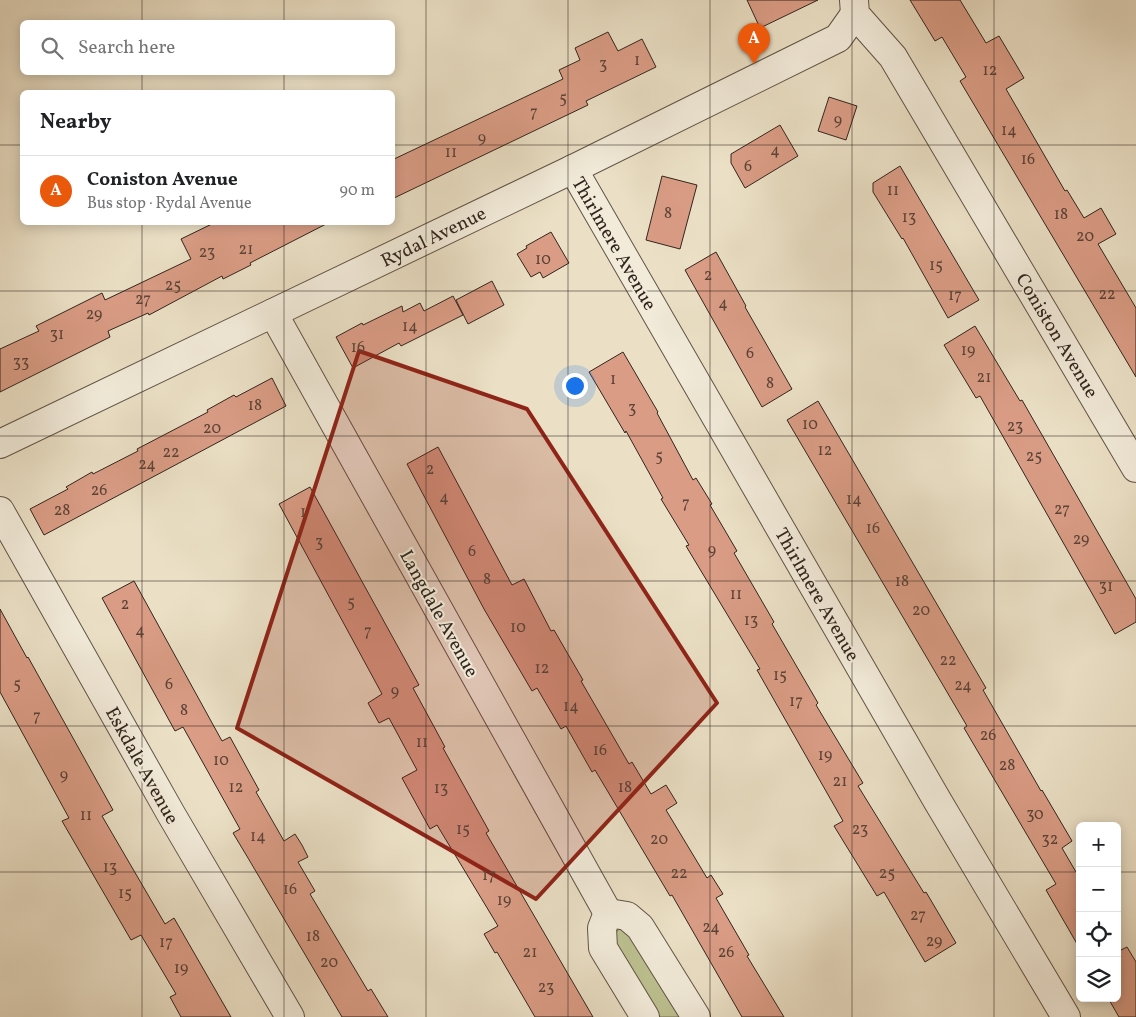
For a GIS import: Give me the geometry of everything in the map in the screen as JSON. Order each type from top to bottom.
[{"type":"street","name":"Rydal Avenue","points":[[0,444],[573,169],[838,38],[854,7]]},
{"type":"street","name":"Coniston Avenue","points":[[854,7],[893,57],[1136,468]]},
{"type":"street","name":"Thirlmere Avenue","points":[[573,169],[937,800],[1066,1017]]},
{"type":"street","name":"Langdale Avenue","points":[[273,313],[608,913]]},
{"type":"street","name":"Eskdale Avenue","points":[[0,511],[171,814],[290,1017]]},
{"type":"street","points":[[645,1017],[603,948],[602,928],[608,913],[627,916],[640,927],[696,1017]]},
{"type":"highlighted area","points":[[359,351],[527,409],[717,703],[536,899],[237,728]]},
{"type":"green space","points":[[624,928],[630,930],[683,1017],[660,1017],[614,942],[616,932]]},
{"type":"building","points":[[747,0],[818,0],[760,28]]},
{"type":"building","points":[[910,0],[960,0],[986,43],[999,36],[1024,78],[1006,89],[1065,191],[1067,190],[1084,218],[1101,208],[1116,234],[1098,244],[1136,308],[1136,377],[960,81],[966,77],[942,37],[935,41]]},
{"type":"building","points":[[608,32],[618,51],[642,39],[656,67],[586,101],[588,105],[395,198],[395,159],[563,79],[559,70],[580,60],[575,48]]},
{"type":"building","points":[[829,97],[857,106],[846,140],[818,131]]},
{"type":"building","points":[[780,125],[798,156],[745,188],[731,163],[731,154]]},
{"type":"building","points":[[900,166],[979,300],[948,318],[903,238],[873,192],[873,183]]},
{"type":"building","points":[[662,176],[697,185],[680,249],[646,240]]},
{"type":"building","points":[[210,225],[324,225],[223,279],[222,276],[149,315],[148,313],[108,331],[110,337],[0,392],[0,349],[39,331],[36,326],[102,293],[105,300],[191,259],[181,239]]},
{"type":"building","points":[[551,232],[569,263],[543,278],[540,272],[531,277],[517,254],[527,248],[526,246]]},
{"type":"building","points":[[716,252],[792,389],[762,407],[685,270]]},
{"type":"building","points":[[492,281],[504,305],[468,324],[456,300]]},
{"type":"building","points":[[453,296],[463,315],[401,346],[399,343],[353,368],[336,337],[362,323],[363,325],[402,306],[403,312],[420,303],[424,311]]},
{"type":"building","points":[[975,326],[1020,401],[1022,400],[1136,599],[1136,622],[1115,634],[980,396],[976,398],[944,345]]},
{"type":"building","points":[[623,352],[658,412],[693,480],[696,478],[712,504],[710,505],[737,551],[734,553],[774,622],[772,624],[818,703],[816,705],[863,783],[858,786],[924,893],[926,892],[956,943],[925,962],[884,892],[877,896],[834,826],[843,821],[757,670],[760,669],[686,546],[689,545],[661,499],[663,498],[626,431],[625,433],[589,372]]},
{"type":"building","points":[[272,378],[286,406],[44,535],[30,509],[68,489],[66,487],[92,472],[93,474],[138,451],[137,449],[208,412],[207,410],[234,395],[236,397]]},
{"type":"building","points":[[818,401],[986,688],[983,690],[1072,841],[1062,848],[1076,872],[1076,942],[1046,890],[1056,884],[964,728],[967,726],[787,420]]},
{"type":"building","points":[[438,447],[512,585],[524,579],[551,631],[554,630],[629,764],[632,762],[651,794],[666,785],[677,803],[666,810],[707,878],[711,875],[723,894],[716,898],[749,955],[747,956],[784,1017],[742,1017],[672,895],[670,896],[595,770],[592,772],[566,726],[561,729],[537,688],[532,691],[484,609],[407,464]]},
{"type":"building","points":[[310,487],[419,685],[413,688],[445,747],[443,748],[489,831],[486,833],[593,1017],[535,1017],[497,952],[495,953],[484,934],[498,926],[437,825],[430,829],[402,778],[417,770],[389,718],[379,723],[368,703],[382,694],[279,504]]},
{"type":"building","points":[[134,581],[222,741],[230,737],[259,790],[256,792],[284,841],[295,834],[302,845],[308,857],[298,862],[315,891],[310,894],[368,991],[371,989],[388,1017],[342,1017],[233,833],[240,829],[183,727],[175,731],[102,598]]},
{"type":"building","points":[[0,609],[113,810],[102,816],[165,924],[174,918],[231,1017],[181,1017],[170,997],[176,994],[141,935],[131,940],[62,821],[69,818],[0,692]]},
{"type":"building","points":[[1127,947],[1136,962],[1136,1017],[1119,1017],[1110,1002],[1121,1002],[1121,950]]},
{"type":"place","name":"Coniston Avenue","points":[[754,64]]}]
